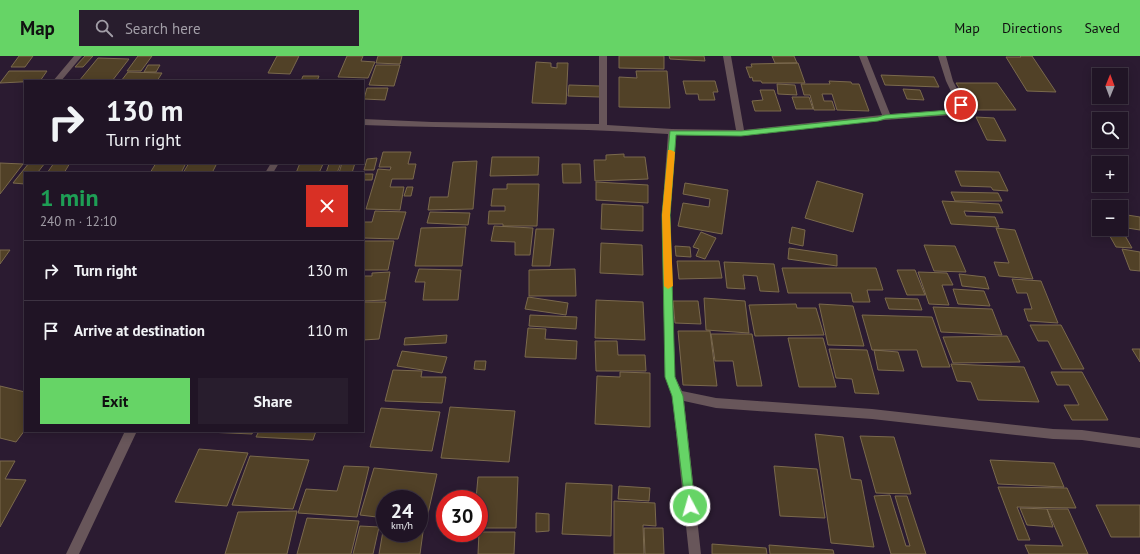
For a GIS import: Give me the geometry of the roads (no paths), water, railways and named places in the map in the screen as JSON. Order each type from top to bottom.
[{"type":"street","points":[[58,80],[78,56]]},
{"type":"street","points":[[603,56],[603,127]]},
{"type":"street","points":[[727,56],[741,133]]},
{"type":"street","points":[[863,56],[886,115],[885,117]]},
{"type":"street","points":[[364,122],[432,125],[603,127],[672,132],[741,133],[878,119],[885,117],[952,112],[961,105],[944,71],[942,56]]},
{"type":"street","points":[[672,132],[666,215],[670,377],[678,396],[695,554]]},
{"type":"street","points":[[678,396],[716,402],[872,414],[1053,434],[1082,435],[1140,443]]},
{"type":"street","points":[[72,554],[131,432]]}]
